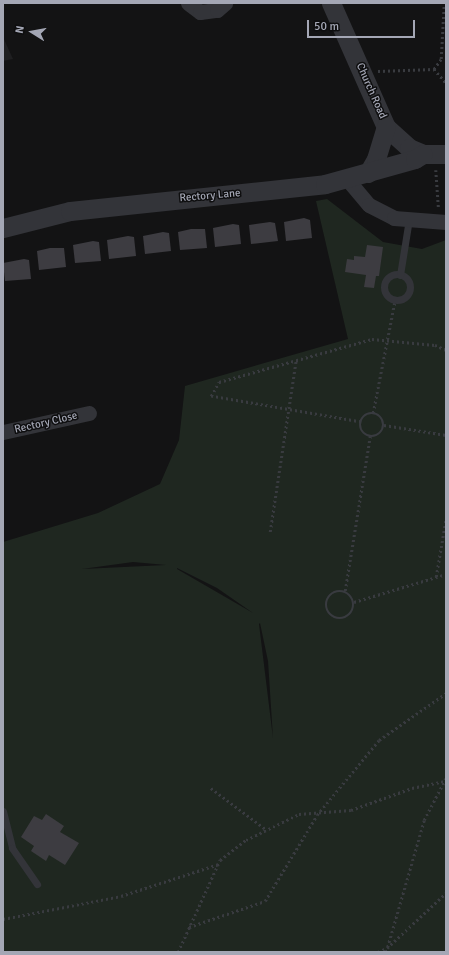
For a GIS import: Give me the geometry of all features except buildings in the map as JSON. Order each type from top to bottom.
[{"type":"street","points":[[188,3],[200,12],[217,10],[225,3]]},
{"type":"street","name":"Church Road","points":[[331,3],[386,127],[409,148],[435,154]]},
{"type":"street","points":[[368,173],[376,159],[386,127]]},
{"type":"street","name":"Rectory Lane","points":[[3,228],[70,211],[325,184],[348,179],[435,154]]},
{"type":"street","points":[[348,179],[369,205],[394,218],[442,222]]},
{"type":"street","name":"Rectory Close","points":[[3,432],[89,413]]},
{"type":"lane","points":[[400,275],[409,219]]},
{"type":"lane","points":[[400,275],[409,283],[409,291],[404,298],[395,300],[387,296],[384,287],[390,276],[400,275]]},
{"type":"lane","points":[[3,811],[12,848],[37,884]]},
{"type":"path","points":[[434,69],[441,59],[444,5]]},
{"type":"path","points":[[362,74],[434,69]]},
{"type":"path","points":[[434,69],[446,83]]},
{"type":"path","points":[[438,188],[442,222]]},
{"type":"path","points":[[373,413],[395,300]]},
{"type":"path","points":[[361,422],[211,396],[219,382],[372,339],[387,338],[435,345],[446,350]]},
{"type":"path","points":[[270,532],[296,360]]},
{"type":"path","points":[[373,413],[381,418],[384,425],[380,433],[370,436],[362,431],[361,422],[366,415],[373,413]]},
{"type":"path","points":[[384,425],[446,435]]},
{"type":"path","points":[[345,591],[335,591],[328,598],[326,607],[330,615],[338,619],[347,618],[353,611],[354,602],[345,591],[370,436]]},
{"type":"path","points":[[436,577],[446,518]]},
{"type":"path","points":[[354,602],[446,574]]},
{"type":"path","points":[[189,927],[264,901],[318,813],[379,740],[446,693]]},
{"type":"path","points":[[3,919],[121,896],[218,864],[246,840],[299,814],[351,810],[412,788],[445,780]]},
{"type":"path","points":[[386,950],[424,820],[445,780]]},
{"type":"path","points":[[211,788],[267,830]]},
{"type":"path","points":[[178,952],[218,864]]},
{"type":"path","points":[[378,952],[386,950],[446,893]]},
{"type":"shaded area","points":[[3,37],[13,59],[3,61]]},
{"type":"shaded area","points":[[327,199],[383,242],[422,249],[446,240],[446,952],[3,952],[3,542],[98,513],[160,484],[179,440],[185,386],[348,339],[316,201]],"holes":[[[133,562],[166,565],[82,569]],[[177,569],[217,588],[253,613]],[[260,623],[268,661],[273,738]]]}]
